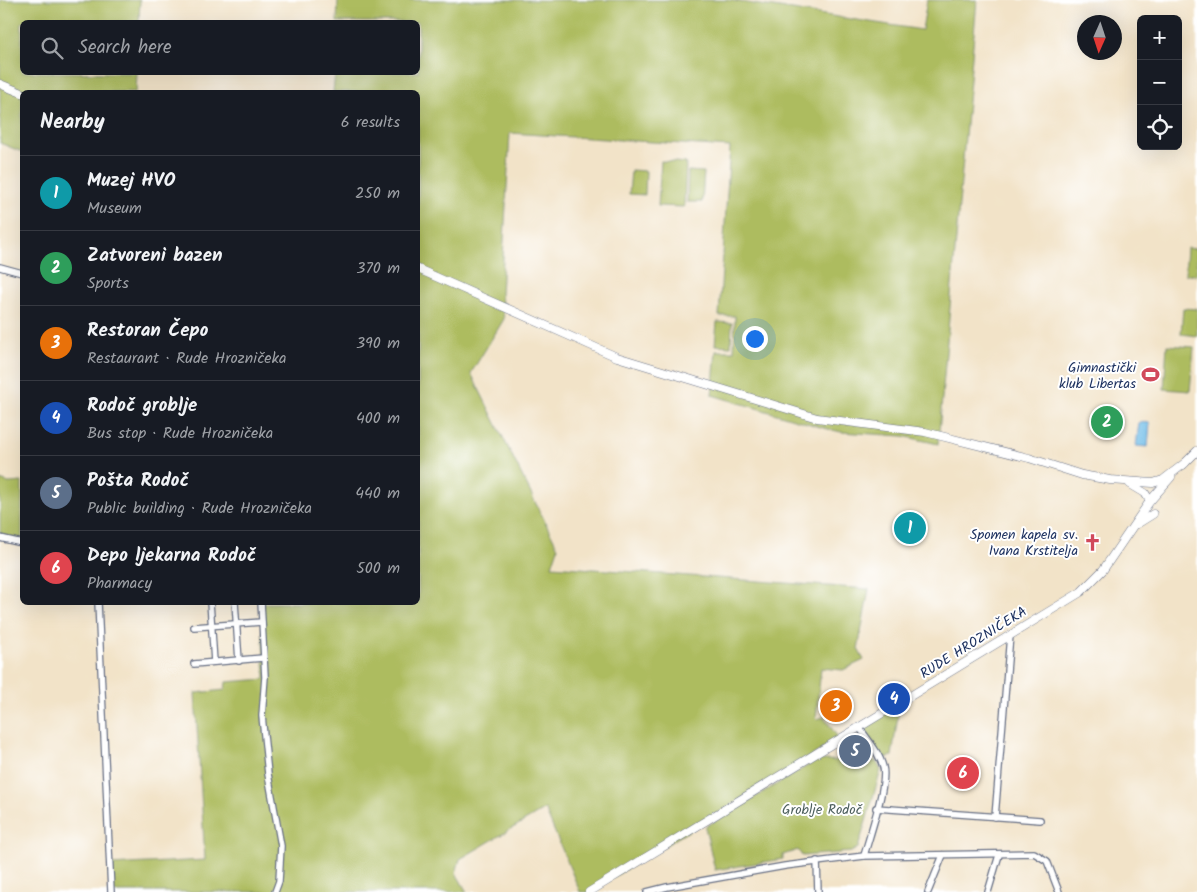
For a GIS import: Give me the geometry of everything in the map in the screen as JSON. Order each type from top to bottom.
[{"type":"street","points":[[0,84],[20,92]]},
{"type":"street","points":[[0,267],[20,272]]},
{"type":"street","points":[[420,270],[617,357],[817,418],[925,432],[1022,456],[1082,476],[1145,484],[1163,480],[1197,451]]},
{"type":"street","name":"RUDE HROZNIČEKA","points":[[589,892],[1092,583],[1150,501],[1185,463]]},
{"type":"street","points":[[1126,482],[1145,493],[1150,501]]},
{"type":"street","points":[[1145,484],[1156,494]]},
{"type":"street","points":[[1130,530],[1140,521],[1153,514]]},
{"type":"street","points":[[0,538],[20,543]]},
{"type":"street","points":[[98,605],[111,892]]},
{"type":"street","points":[[210,605],[214,662]]},
{"type":"street","points":[[235,605],[239,660]]},
{"type":"street","points":[[261,605],[265,694],[262,716],[267,764],[281,846],[278,881],[275,892]]},
{"type":"street","points":[[194,627],[262,622]]},
{"type":"street","points":[[995,816],[1010,634]]},
{"type":"street","points":[[194,664],[263,658]]},
{"type":"street","points":[[859,727],[878,755],[884,768],[884,781],[864,856]]},
{"type":"street","points":[[876,808],[1040,820]]},
{"type":"street","points":[[647,892],[676,885],[817,861],[864,856],[1034,853],[1044,857],[1058,892]]},
{"type":"street","points":[[988,892],[999,854]]},
{"type":"street","points":[[928,892],[943,855]]},
{"type":"street","points":[[817,861],[818,892]]},
{"type":"green space","points":[[0,0],[140,0],[139,20],[20,20],[20,75],[137,75],[136,90],[20,90],[20,151],[0,143]]},
{"type":"green space","points":[[338,0],[728,0],[922,30],[927,0],[977,0],[938,444],[903,436],[841,432],[712,395],[716,351],[734,351],[735,316],[719,316],[730,147],[510,133],[501,295],[504,319],[471,373],[558,548],[552,566],[869,589],[858,649],[864,660],[843,670],[821,668],[816,719],[824,717],[839,739],[589,892],[580,892],[545,809],[460,859],[456,873],[467,892],[111,892],[109,865],[205,860],[195,693],[225,690],[226,682],[265,679],[261,605],[420,605],[420,90],[333,90],[335,75],[420,75],[420,20],[337,20]]},
{"type":"green space","points":[[661,161],[686,163],[684,207],[658,206]]},
{"type":"green space","points":[[631,170],[646,171],[645,195],[629,194]]},
{"type":"green space","points":[[688,171],[704,172],[702,202],[687,202]]},
{"type":"green space","points":[[1187,248],[1197,249],[1197,275],[1185,274]]},
{"type":"green space","points":[[1183,308],[1197,309],[1197,336],[1181,334]]},
{"type":"green space","points":[[717,322],[732,323],[731,346],[715,345]]},
{"type":"green space","points":[[1167,345],[1194,347],[1190,391],[1164,389]]},
{"type":"green space","points":[[0,480],[9,483],[20,482],[20,543],[0,538]]},
{"type":"green space","points":[[895,705],[899,708],[892,756],[880,760],[859,727]]},
{"type":"green space","name":"Groblje Rodoč","points":[[817,760],[876,761],[881,770],[858,848],[851,852],[802,856],[798,850],[783,855],[783,859],[715,870],[705,827]]},
{"type":"water","points":[[1139,422],[1150,423],[1148,447],[1136,446]]},
{"type":"place","name":"Gimnastički klub Libertas","points":[[1150,375]]},
{"type":"place","name":"Zatvoreni bazen","points":[[1107,422]]},
{"type":"place","name":"Muzej HVO","points":[[910,528]]},
{"type":"place","name":"Spomen kapela sv. Ivana Krstitelja","points":[[1092,542]]},
{"type":"place","name":"Rodoč groblje","points":[[894,699]]},
{"type":"place","name":"Restoran Čepo","points":[[836,706]]},
{"type":"place","name":"Pošta Rodoč","points":[[855,751]]},
{"type":"place","name":"Depo ljekarna Rodoč","points":[[963,773]]}]
